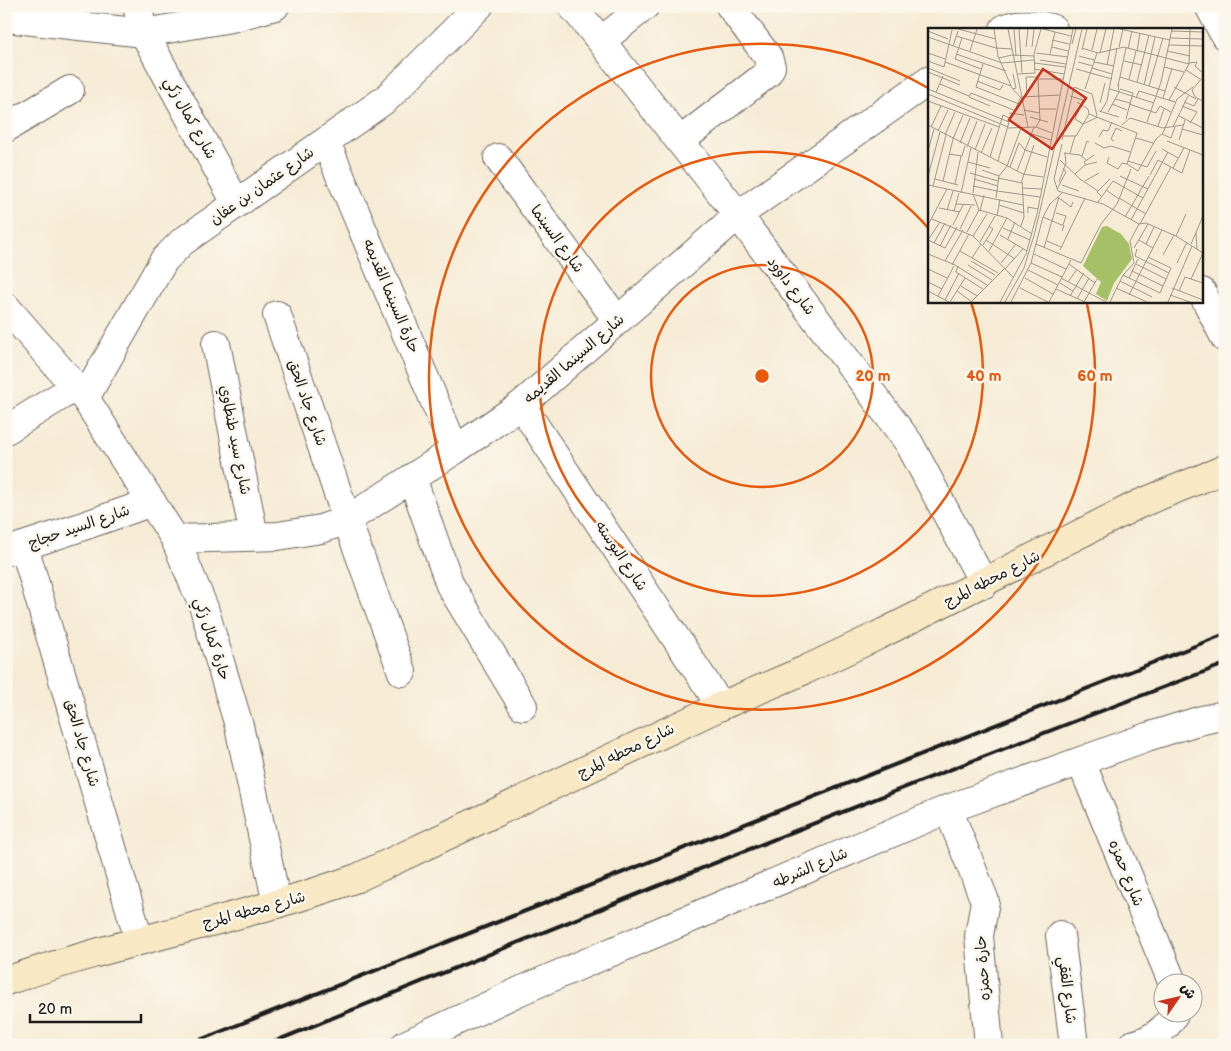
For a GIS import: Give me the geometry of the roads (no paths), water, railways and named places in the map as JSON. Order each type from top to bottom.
[{"type":"main road","name":"شارع محطه المرج","points":[[6,981],[139,940],[312,894],[357,878],[721,706],[846,651],[984,584],[1139,504],[1225,469]]},
{"type":"street","name":"شارع كمال زكي","points":[[136,6],[144,34],[236,203]]},
{"type":"street","points":[[6,18],[35,14],[144,34],[229,12],[275,6]]},
{"type":"street","name":"شارع عثمان بن عفان","points":[[80,393],[164,260],[182,242],[386,99],[480,6]]},
{"type":"street","name":"شارع داوود","points":[[572,6],[738,215],[909,443],[984,584]]},
{"type":"street","points":[[601,41],[645,6]]},
{"type":"street","points":[[680,141],[767,74],[770,67],[768,57],[730,6]]},
{"type":"street","points":[[1210,6],[1225,36]]},
{"type":"street","points":[[1005,28],[1008,26],[1043,25],[1050,28]]},
{"type":"street","name":"شارع السينما القديمه","points":[[175,539],[278,536],[321,529],[347,520],[520,405],[738,215],[928,81]]},
{"type":"street","points":[[6,128],[70,90]]},
{"type":"street","name":"حارة السينما القديمه","points":[[326,142],[455,450]]},
{"type":"street","name":"شارع السينما","points":[[498,158],[617,320]]},
{"type":"street","points":[[1204,296],[1225,338]]},
{"type":"street","name":"حارة كمال زكي","points":[[6,307],[80,393],[175,539],[204,608],[239,726],[277,904]]},
{"type":"street","name":"شارع جاد الحق","points":[[277,315],[347,520],[402,672]]},
{"type":"street","name":"شارع سيد طنطاوي","points":[[216,344],[254,536]]},
{"type":"street","points":[[6,430],[80,393]]},
{"type":"street","name":"شارع البوسته","points":[[520,405],[721,706]]},
{"type":"street","points":[[412,478],[450,584],[523,706]]},
{"type":"street","name":"شارع السيد حجاج","points":[[15,549],[152,502]]},
{"type":"street","name":"شارع جاد الحق","points":[[15,549],[139,940]]},
{"type":"street","name":"شارع الشرطه","points":[[405,1045],[522,990],[948,809],[1148,737],[1198,721],[1225,715]]},
{"type":"street","name":"شارع حمزه","points":[[1081,762],[1168,974]]},
{"type":"street","name":"حارة حمزه","points":[[948,809],[985,901],[979,936],[989,1045]]},
{"type":"street","name":"شارع الفقي","points":[[1060,935],[1074,1045]]},
{"type":"street","points":[[1132,1045],[1155,1036],[1169,1024]]},
{"type":"railway","points":[[187,1045],[1225,634]]},
{"type":"railway","points":[[266,1045],[864,803],[1225,664]]}]
